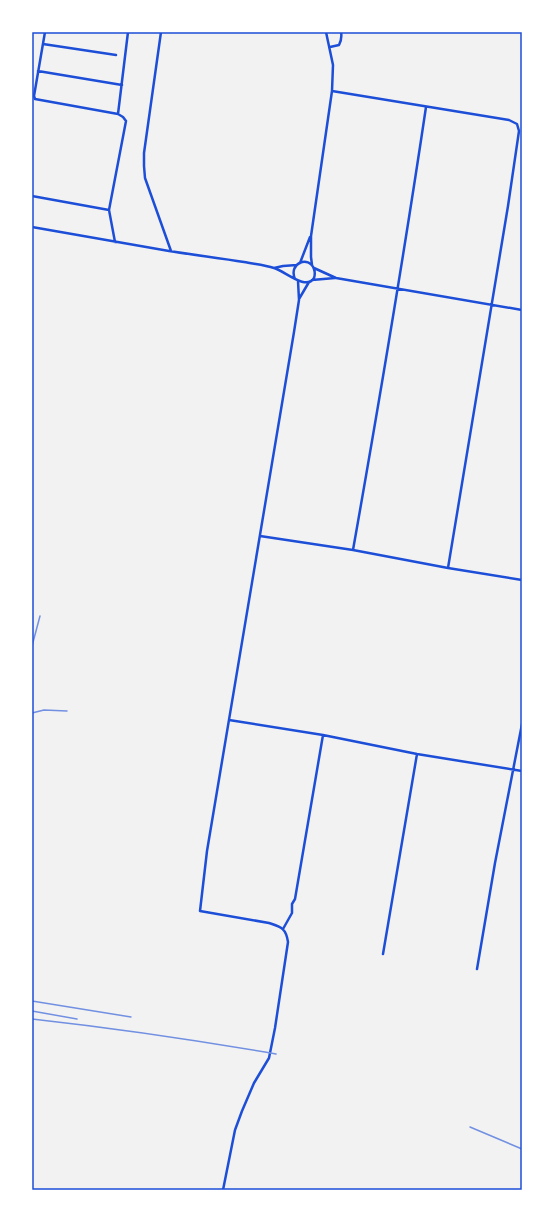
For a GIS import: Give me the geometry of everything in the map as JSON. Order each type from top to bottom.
[{"type":"street","points":[[45,32],[34,96],[37,100],[118,114],[126,121],[109,210],[115,242]]},
{"type":"street","points":[[118,114],[128,32]]},
{"type":"street","points":[[161,32],[145,145],[144,166],[145,178],[171,251]]},
{"type":"street","points":[[299,300],[315,274],[311,256],[311,236],[332,91],[333,65],[326,32]]},
{"type":"street","points":[[330,47],[339,45],[342,36],[341,32]]},
{"type":"street","points":[[43,44],[116,55]]},
{"type":"street","points":[[38,71],[122,85]]},
{"type":"street","points":[[332,91],[509,120],[517,124],[519,131],[448,568]]},
{"type":"street","points":[[354,550],[398,289],[426,107]]},
{"type":"street","points":[[32,196],[109,210]]},
{"type":"street","points":[[32,227],[274,268],[302,283],[336,278]]},
{"type":"street","points":[[300,263],[311,236]]},
{"type":"street","points":[[274,268],[297,265],[306,262],[336,278],[522,310]]},
{"type":"street","points":[[223,1190],[235,1130],[254,1083],[269,1058],[288,942],[287,934],[283,929],[269,923],[200,911],[207,851],[299,300],[297,280],[294,272],[297,265]]},
{"type":"street","points":[[260,536],[354,550],[448,568],[521,579]]},
{"type":"street","points":[[230,720],[417,754],[522,771]]},
{"type":"street","points":[[477,969],[495,863],[522,724]]},
{"type":"street","points":[[283,929],[292,913],[292,904],[295,899],[323,736]]},
{"type":"street","points":[[383,954],[417,754]]},
{"type":"railway","points":[[32,646],[40,616]]},
{"type":"railway","points":[[32,713],[44,710],[67,711]]},
{"type":"railway","points":[[32,1001],[131,1017]]},
{"type":"railway","points":[[32,1011],[77,1019]]},
{"type":"railway","points":[[32,1019],[93,1026],[276,1054]]},
{"type":"railway","points":[[470,1127],[522,1149]]}]
